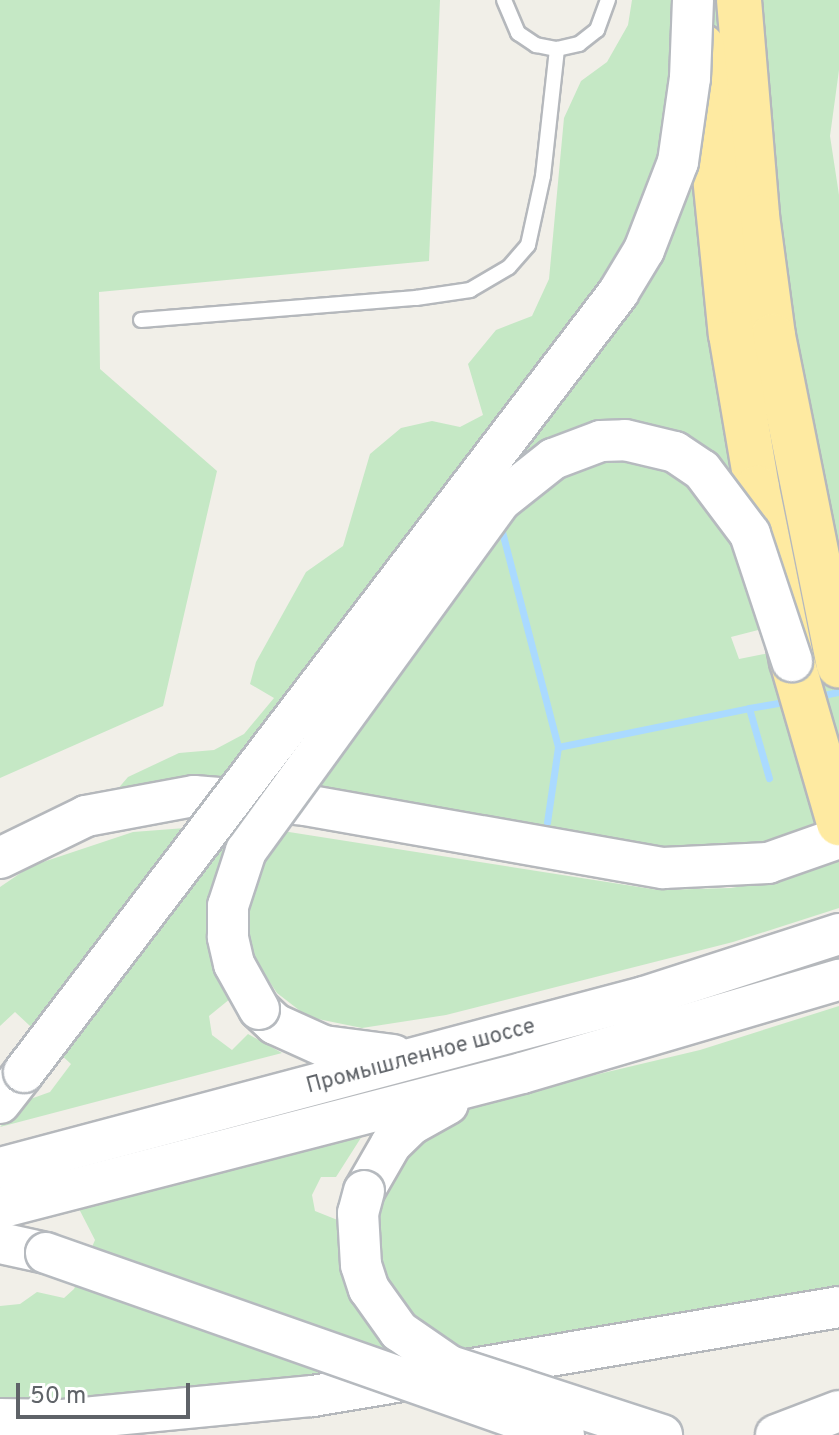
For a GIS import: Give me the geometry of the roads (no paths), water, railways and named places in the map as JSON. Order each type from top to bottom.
[{"type":"highway","points":[[699,0],[731,334],[792,661],[839,823]]},
{"type":"highway","points":[[739,0],[757,216],[773,336],[839,665]]},
{"type":"main road","points":[[12,1087],[618,293],[644,250],[678,162],[690,78],[693,0]]},
{"type":"main road","points":[[437,1053],[385,1055],[324,1046],[275,1024],[259,1009],[234,964],[228,937],[228,906],[246,851],[500,501],[553,459],[601,441],[625,440],[675,452],[702,470],[750,534],[792,661]]},
{"type":"main road","points":[[0,858],[86,816],[194,796],[305,805],[663,868],[768,863],[839,838]]},
{"type":"main road","name":"Промышленное шоссе","points":[[0,1168],[644,997],[839,934]]},
{"type":"main road","name":"Промышленное шоссе","points":[[0,1208],[522,1073],[839,980]]},
{"type":"main road","points":[[522,1073],[412,1124],[391,1144],[364,1191],[358,1213],[361,1265],[369,1289],[399,1331],[450,1366],[662,1435]]},
{"type":"main road","points":[[0,1243],[46,1253],[564,1435]]},
{"type":"main road","points":[[0,1419],[63,1420],[299,1398],[839,1307]]},
{"type":"main road","points":[[776,1435],[839,1411]]},
{"type":"lane","points":[[504,0],[518,33],[536,45],[557,49],[579,44],[597,30],[608,0]]},
{"type":"lane","points":[[141,320],[416,298],[470,290],[509,267],[528,245],[557,49]]},
{"type":"waterway","points":[[500,524],[558,747],[547,822]]},
{"type":"waterway","points":[[818,696],[839,692]]},
{"type":"waterway","points":[[749,708],[790,701]]},
{"type":"waterway","points":[[558,747],[749,708],[769,778]]}]
